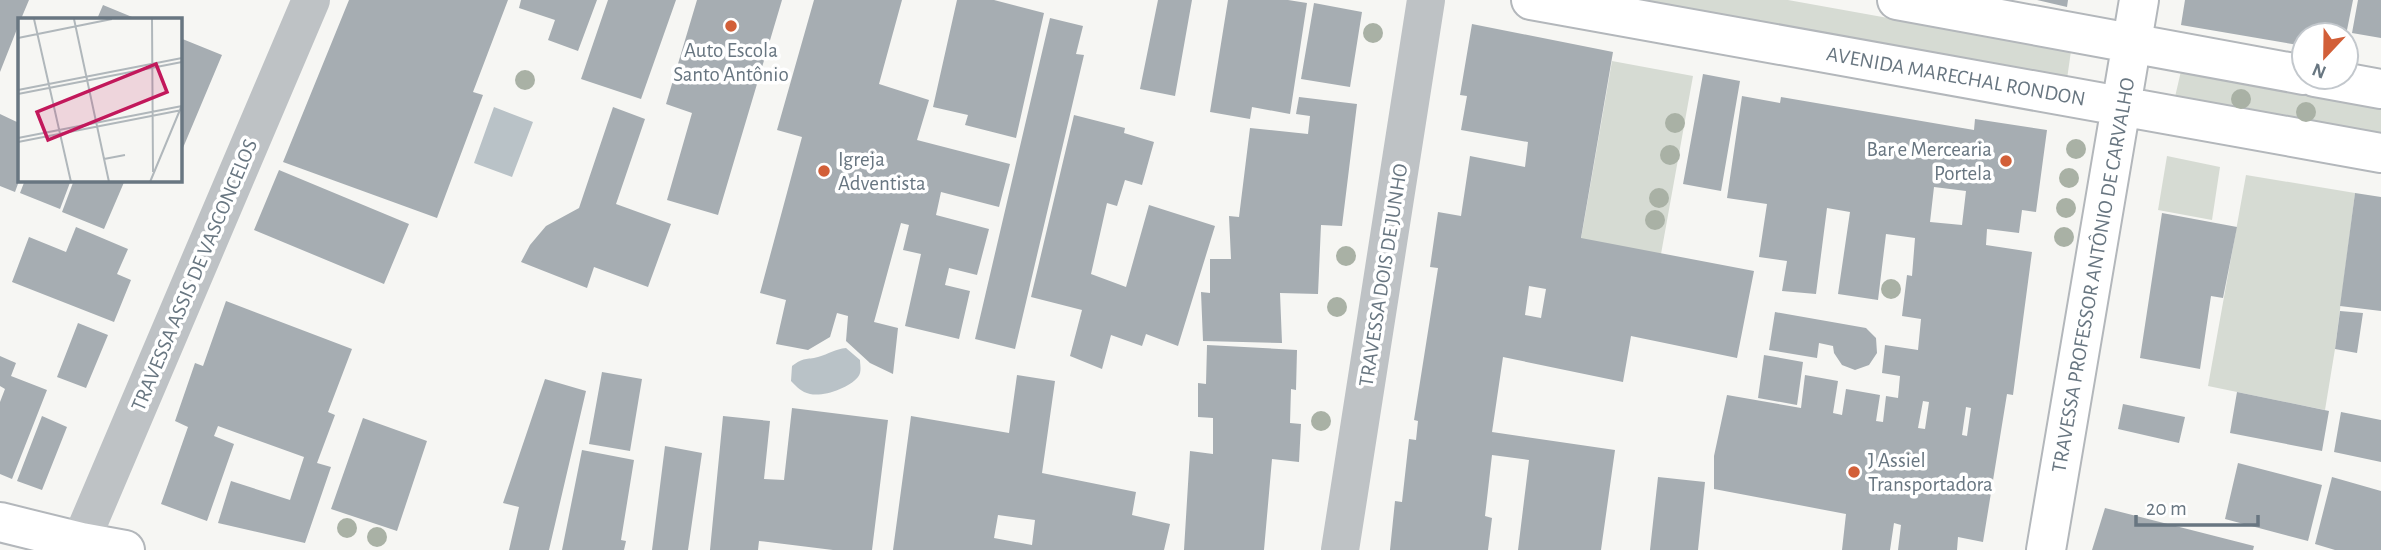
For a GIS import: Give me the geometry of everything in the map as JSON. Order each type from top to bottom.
[{"type":"street","name":"TRAVESSA ASSIS DE VASCONCELOS","points":[[79,546],[311,0]]},
{"type":"street","name":"TRAVESSA DOIS DE JUNHO","points":[[1340,550],[1426,0]]},
{"type":"street","name":"AVENIDA MARECHAL RONDON","points":[[1531,0],[2381,153]]},
{"type":"street","points":[[1897,0],[2290,73]]},
{"type":"street","name":"TRAVESSA PROFESSOR ANTÔNIO DE CARVALHO","points":[[2046,550],[2138,0]]},
{"type":"street","points":[[2360,85],[2381,89]]},
{"type":"street","points":[[0,522],[79,546],[125,550]]},
{"type":"shaded area","points":[[1645,0],[1788,0],[2071,51],[2067,79]]},
{"type":"shaded area","points":[[1612,61],[1693,76],[1661,254],[1581,239]]},
{"type":"shaded area","points":[[2181,71],[2381,107],[2381,135],[2175,97]]},
{"type":"shaded area","points":[[494,107],[533,122],[512,177],[474,163]]},
{"type":"shaded area","points":[[2167,156],[2220,167],[2212,220],[2158,210]]},
{"type":"shaded area","points":[[2246,175],[2355,193],[2325,410],[2208,386]]},
{"type":"shaded area","points":[[846,348],[860,360],[859,375],[849,385],[816,395],[804,392],[791,381],[792,366],[796,363]]},
{"type":"building","points":[[0,0],[29,0],[21,18],[18,18],[18,27],[0,72]]},
{"type":"building","points":[[349,0],[508,0],[473,92],[483,95],[437,218],[283,162]]},
{"type":"building","points":[[521,0],[597,0],[578,51],[548,40],[555,20],[519,8]]},
{"type":"building","points":[[608,0],[676,0],[641,99],[581,79]]},
{"type":"building","points":[[697,0],[782,0],[718,215],[667,200],[692,113],[666,104]]},
{"type":"building","points":[[814,0],[902,0],[879,84],[929,100],[917,140],[1010,164],[999,207],[941,192],[936,215],[989,229],[977,275],[949,268],[945,285],[970,291],[959,339],[905,326],[921,254],[903,250],[909,225],[901,223],[874,322],[898,328],[893,374],[870,363],[846,341],[848,316],[837,313],[830,337],[808,350],[776,344],[786,300],[760,293],[802,137],[777,130]]},
{"type":"building","points":[[957,0],[994,0],[1044,13],[1016,138],[965,125],[968,115],[933,107]]},
{"type":"building","points":[[1158,0],[1192,0],[1175,96],[1140,89]]},
{"type":"building","points":[[1228,0],[1288,0],[1307,3],[1290,114],[1252,107],[1250,119],[1210,112]]},
{"type":"building","points":[[2037,0],[2068,0],[2067,7]]},
{"type":"building","points":[[2185,0],[2353,0],[2349,21],[2290,21],[2290,44],[2181,25]]},
{"type":"building","points":[[2358,0],[2381,0],[2381,38],[2360,34],[2360,21],[2354,21]]},
{"type":"building","points":[[1314,3],[1362,12],[1350,87],[1301,79]]},
{"type":"building","points":[[103,5],[135,18],[97,18]]},
{"type":"building","points":[[1050,18],[1083,26],[1076,54],[1084,55],[1015,349],[975,339]]},
{"type":"building","points":[[1472,24],[1613,52],[1581,238],[1754,271],[1737,358],[1631,336],[1623,382],[1503,357],[1492,432],[1615,450],[1601,550],[1518,550],[1529,460],[1492,455],[1485,516],[1492,518],[1488,550],[1390,550],[1395,501],[1402,502],[1409,439],[1416,440],[1418,421],[1414,420],[1438,268],[1430,267],[1438,212],[1461,216],[1470,156],[1525,167],[1528,142],[1461,130],[1467,96],[1460,95]],"holes":[[[1529,286],[1546,289],[1541,318],[1525,315]]]},
{"type":"building","points":[[182,39],[222,55],[182,150]]},
{"type":"building","points":[[1703,74],[1740,81],[1721,191],[1683,184]]},
{"type":"building","points":[[1742,96],[1780,103],[1781,97],[1974,130],[1975,119],[2047,130],[2036,212],[2022,210],[2019,233],[1987,229],[1986,245],[2032,252],[2013,395],[2007,394],[1983,542],[1958,537],[1957,550],[1898,550],[1901,525],[1894,523],[1890,550],[1842,550],[1846,514],[1714,489],[1714,456],[1727,395],[1801,408],[1805,375],[1838,381],[1833,413],[1842,415],[1846,389],[1880,395],[1876,421],[1883,422],[1886,396],[1898,398],[1900,376],[1882,373],[1885,345],[1918,350],[1921,319],[1902,316],[1907,275],[1912,276],[1915,238],[1886,234],[1878,300],[1838,294],[1850,212],[1827,208],[1816,294],[1782,291],[1787,261],[1759,257],[1767,204],[1727,198]],"holes":[[[1934,187],[1966,191],[1962,225],[1930,222]],[[1923,401],[1929,402],[1925,429],[1918,428]],[[1966,407],[1971,408],[1967,436],[1962,435]]]},
{"type":"building","points":[[1299,97],[1357,104],[1342,226],[1321,225],[1318,294],[1280,293],[1282,343],[1203,341],[1201,292],[1210,293],[1210,259],[1231,259],[1229,216],[1239,217],[1250,128],[1308,134],[1310,116],[1296,114]]},
{"type":"building","points":[[613,107],[645,119],[616,204],[671,224],[648,287],[594,267],[587,288],[521,262],[530,245],[546,226],[579,208]]},
{"type":"building","points":[[0,114],[18,123],[19,182],[15,192],[0,186]]},
{"type":"building","points":[[1074,115],[1125,128],[1124,133],[1154,142],[1142,185],[1125,180],[1117,206],[1107,203],[1091,274],[1126,287],[1149,205],[1215,226],[1178,346],[1146,334],[1142,346],[1111,335],[1102,369],[1070,356],[1082,310],[1031,297]]},
{"type":"building","points":[[279,170],[409,224],[384,284],[254,230]]},
{"type":"building","points":[[24,182],[70,182],[60,209],[20,193]]},
{"type":"building","points":[[73,182],[124,182],[104,229],[62,212]]},
{"type":"building","points":[[2355,193],[2381,197],[2381,311],[2340,306]]},
{"type":"building","points":[[2162,213],[2237,227],[2223,298],[2211,296],[2200,369],[2140,358]]},
{"type":"building","points":[[76,227],[128,249],[117,274],[131,280],[114,322],[12,282],[29,237],[66,252]]},
{"type":"building","points":[[226,301],[352,349],[328,412],[335,415],[317,463],[331,467],[305,543],[218,523],[231,481],[290,500],[304,457],[218,426],[214,436],[234,444],[207,521],[161,504],[188,427],[175,421],[195,363],[203,366]]},
{"type":"building","points":[[2340,311],[2363,313],[2357,353],[2335,349]]},
{"type":"building","points":[[1775,312],[1866,328],[1876,338],[1877,353],[1869,365],[1855,370],[1842,365],[1833,346],[1819,343],[1817,358],[1769,350]]},
{"type":"building","points":[[78,323],[108,335],[86,388],[57,377]]},
{"type":"building","points":[[1207,345],[1297,350],[1296,390],[1291,389],[1290,423],[1301,424],[1299,462],[1272,459],[1264,550],[1184,550],[1190,451],[1213,454],[1213,418],[1198,417],[1198,383],[1206,384]]},
{"type":"building","points":[[1764,355],[1803,362],[1797,405],[1758,398]]},
{"type":"building","points":[[0,356],[16,363],[11,376],[47,390],[12,479],[0,474],[0,402],[5,389],[0,386]]},
{"type":"building","points":[[602,372],[642,379],[630,451],[589,444]]},
{"type":"building","points":[[1017,375],[1055,381],[1042,473],[1136,492],[1132,515],[1170,524],[1164,550],[893,550],[911,416],[1009,433]],"holes":[[[998,515],[1035,520],[1032,545],[994,538]]]},
{"type":"building","points":[[545,379],[586,391],[549,550],[509,550],[519,507],[503,503]]},
{"type":"building","points":[[2237,392],[2329,411],[2322,451],[2230,433]]},
{"type":"building","points":[[2123,404],[2185,417],[2179,443],[2118,429]]},
{"type":"building","points":[[792,408],[888,420],[872,550],[833,550],[759,541],[758,550],[710,550],[723,416],[770,421],[764,479],[784,480]]},
{"type":"building","points":[[2341,412],[2381,420],[2381,462],[2334,452]]},
{"type":"building","points":[[42,416],[67,427],[42,490],[17,481]]},
{"type":"building","points":[[363,418],[427,441],[397,531],[331,509]]},
{"type":"building","points":[[665,446],[702,453],[688,550],[652,550]]},
{"type":"building","points":[[582,450],[634,460],[621,540],[626,541],[624,550],[562,550]]},
{"type":"building","points":[[2238,463],[2322,485],[2308,541],[2225,519]]},
{"type":"building","points":[[1658,477],[1705,482],[1698,550],[1650,550]]},
{"type":"building","points":[[2332,477],[2381,491],[2381,550],[2335,550],[2315,544]]},
{"type":"building","points":[[2105,508],[2254,546],[2253,550],[2092,550]]},
{"type":"place","name":"Auto Escola Santo Antônio","points":[[731,26]]},
{"type":"place","name":"Bar e Mercearia Portela","points":[[2006,161]]},
{"type":"place","name":"Igreja Adventista","points":[[824,171]]},
{"type":"place","name":"J Assiel Transportadora","points":[[1854,472]]}]
